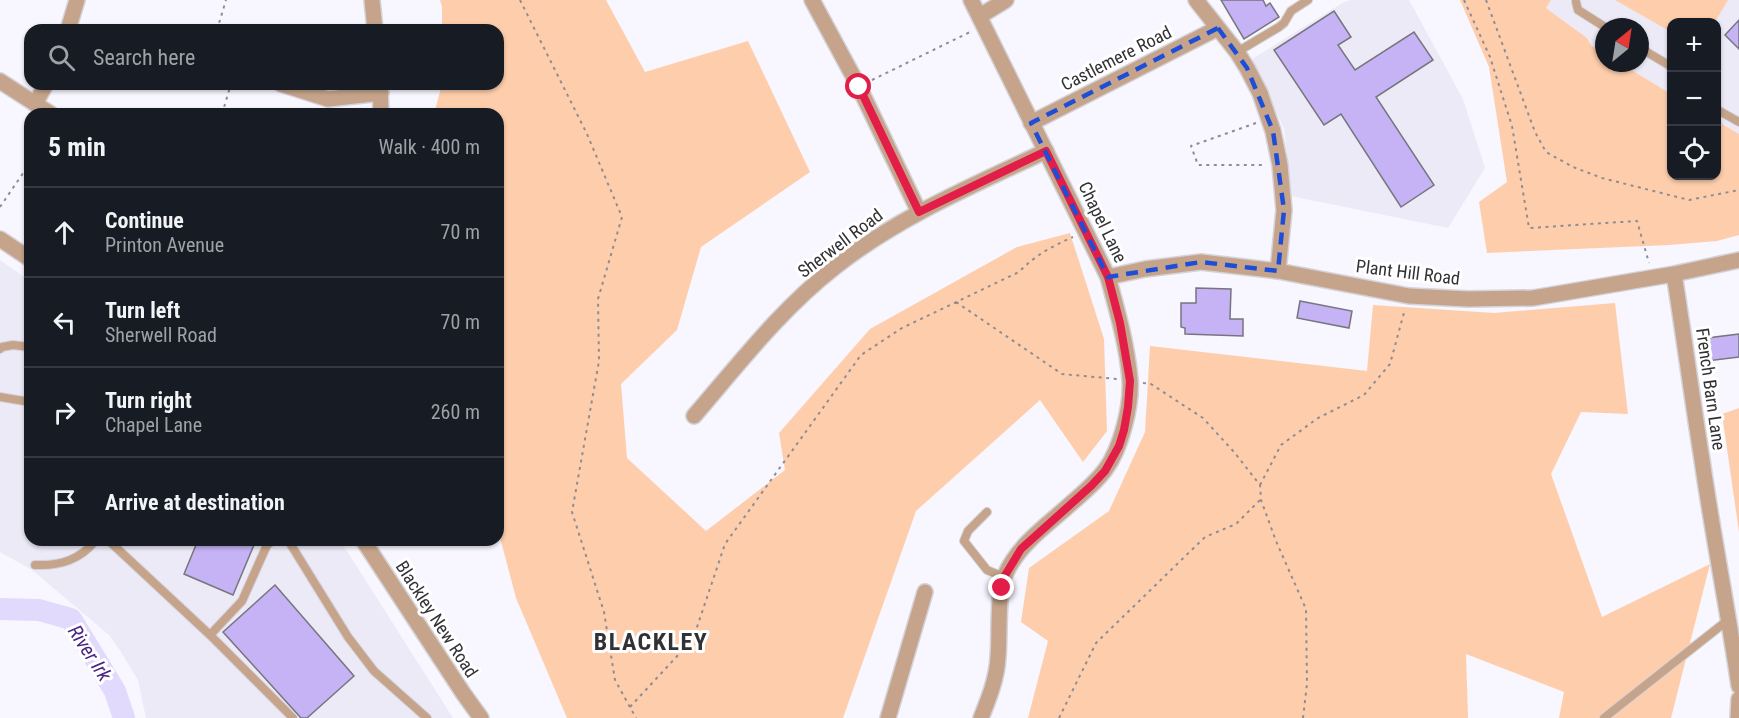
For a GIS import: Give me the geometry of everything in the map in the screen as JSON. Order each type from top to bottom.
[{"type":"street","points":[[70,24],[77,0]]},
{"type":"street","points":[[372,0],[374,24]]},
{"type":"street","points":[[812,0],[859,87],[919,212]]},
{"type":"street","name":"Chapel Lane","points":[[971,0],[1108,277],[1120,323],[1130,381],[1124,430],[1105,471],[1021,549],[1004,577],[998,659],[991,693],[981,718]]},
{"type":"street","points":[[981,21],[1006,0]]},
{"type":"street","points":[[1196,0],[1237,52],[1260,93],[1269,118],[1280,165],[1284,210],[1278,271]]},
{"type":"street","name":"Castlemere Road","points":[[1031,123],[1218,28]]},
{"type":"street","points":[[0,81],[41,108]]},
{"type":"street","points":[[35,104],[43,90]]},
{"type":"street","points":[[300,90],[328,99],[371,90]]},
{"type":"street","points":[[381,90],[381,108]]},
{"type":"street","name":"Sherwell Road","points":[[694,416],[799,299],[834,267],[878,236],[919,212],[1046,151]]},
{"type":"street","points":[[0,239],[24,255]]},
{"type":"street","name":"Plant Hill Road","points":[[1108,277],[1145,269],[1201,262],[1278,271],[1409,296],[1468,299],[1533,298],[1653,278],[1739,260]]},
{"type":"street","name":"French Barn Lane","points":[[1674,274],[1739,686]]},
{"type":"street","name":"Blackley New Road","points":[[367,546],[481,718]]},
{"type":"street","points":[[888,718],[925,592]]},
{"type":"street","points":[[1738,718],[1739,699]]},
{"type":"lane","points":[[1237,52],[1279,27],[1291,11],[1308,0]]},
{"type":"lane","points":[[1576,2],[1578,10],[1595,21]]},
{"type":"lane","points":[[1649,54],[1667,65]]},
{"type":"lane","points":[[1721,112],[1739,122]]},
{"type":"lane","points":[[0,350],[2,347],[13,345],[24,346]]},
{"type":"lane","points":[[0,397],[24,401]]},
{"type":"lane","points":[[987,512],[968,531],[964,541],[987,570],[1004,577]]},
{"type":"lane","points":[[35,565],[51,566],[67,562],[89,546]]},
{"type":"lane","points":[[114,546],[293,718]]},
{"type":"lane","points":[[210,636],[242,602],[267,546]]},
{"type":"lane","points":[[292,546],[348,637],[374,671],[427,718]]},
{"type":"lane","points":[[1604,718],[1729,619]]},
{"type":"path","points":[[219,24],[226,0]]},
{"type":"path","points":[[520,0],[587,134],[622,217],[598,299],[599,361],[572,512],[604,612],[615,680],[636,718]]},
{"type":"path","points":[[1464,0],[1490,57],[1512,126],[1529,228],[1637,221],[1653,278]]},
{"type":"path","points":[[1486,0],[1535,132],[1546,152],[1573,167],[1602,178],[1689,200],[1739,190]]},
{"type":"path","points":[[859,87],[981,21]]},
{"type":"path","points":[[224,108],[229,90]]},
{"type":"path","points":[[1269,118],[1191,146],[1198,165],[1280,165]]},
{"type":"path","points":[[0,207],[24,172]]},
{"type":"path","points":[[630,707],[693,639],[725,544],[861,355],[902,328],[1020,272],[1031,259],[1087,231]]},
{"type":"path","points":[[1303,718],[1307,684],[1306,609],[1276,541],[1261,500],[1260,485],[1281,445],[1318,418],[1364,395],[1390,364],[1409,296]]},
{"type":"path","points":[[956,302],[1062,374],[1150,384],[1203,418],[1260,485]]},
{"type":"path","points":[[1059,718],[1096,643],[1205,537],[1236,524],[1261,500]]},
{"type":"highlighted area","points":[[1218,28],[1247,68],[1273,131],[1284,210],[1278,271],[1201,262],[1108,277],[1031,123]]},
{"type":"shaded area","points":[[440,0],[606,0],[645,72],[748,41],[810,172],[701,247],[677,330],[621,384],[627,458],[706,531],[785,470],[779,433],[870,329],[1017,247],[1070,233],[1104,339],[1107,431],[1083,462],[1040,400],[916,511],[843,718],[567,718],[516,598],[502,546],[504,108],[436,108],[440,90],[504,90],[504,24],[442,24]]},
{"type":"shaded area","points":[[1409,0],[1463,99],[1485,168],[1448,228],[1291,196],[1284,129],[1252,59],[1344,2]]},
{"type":"shaded area","points":[[1460,0],[1551,0],[1546,8],[1587,38],[1595,48],[1595,72],[1635,72],[1667,92],[1667,180],[1721,180],[1721,123],[1739,134],[1739,235],[1717,241],[1669,245],[1487,253],[1479,202],[1507,182],[1489,67]]},
{"type":"shaded area","points":[[1551,0],[1739,0],[1739,134],[1721,123],[1721,18],[1667,18],[1667,92],[1635,72],[1649,72],[1649,18],[1595,18],[1595,48],[1587,38],[1546,8]]},
{"type":"shaded area","points":[[1615,0],[1728,0],[1717,18],[1667,18],[1667,30]]},
{"type":"shaded area","points":[[0,260],[24,277],[24,546],[344,546],[453,718],[146,718],[138,680],[109,635],[32,570],[0,552]]},
{"type":"shaded area","points":[[1615,303],[1628,414],[1581,412],[1551,474],[1602,617],[1710,564],[1671,718],[1559,718],[1564,692],[1466,654],[1468,718],[1028,718],[1048,641],[1021,622],[1029,568],[1109,511],[1145,432],[1150,346],[1367,371],[1373,305],[1494,313]]},
{"type":"shaded area","points":[[1739,408],[1739,532],[1722,414]]},
{"type":"building","points":[[1221,0],[1263,0],[1266,6],[1270,3],[1279,17],[1244,39]]},
{"type":"building","points":[[1334,11],[1351,37],[1338,45],[1355,70],[1414,32],[1433,60],[1376,97],[1434,185],[1401,207],[1341,114],[1324,125],[1274,50]]},
{"type":"building","points":[[1739,20],[1739,49],[1725,35]]},
{"type":"building","points":[[1196,288],[1231,289],[1230,319],[1243,319],[1243,336],[1185,334],[1185,328],[1181,327],[1181,303],[1196,303]]},
{"type":"building","points":[[1300,301],[1352,311],[1349,328],[1297,318]]},
{"type":"building","points":[[1739,334],[1739,357],[1707,361],[1705,349],[1701,349],[1699,339]]},
{"type":"building","points":[[196,546],[253,546],[233,595],[184,574]]},
{"type":"building","points":[[275,585],[354,676],[307,718],[301,718],[223,632]]},
{"type":"waterway","name":"River Irk","points":[[0,609],[39,610],[71,619],[115,691],[124,718]]},
{"type":"district","name":"BLACKLEY","points":[[651,642]]},
{"type":"route","points":[[859,87],[919,212],[1046,151],[1108,277],[1120,323],[1130,381],[1128,407],[1119,446],[1105,471],[1091,486],[1021,549],[1004,577],[1002,588]]}]
